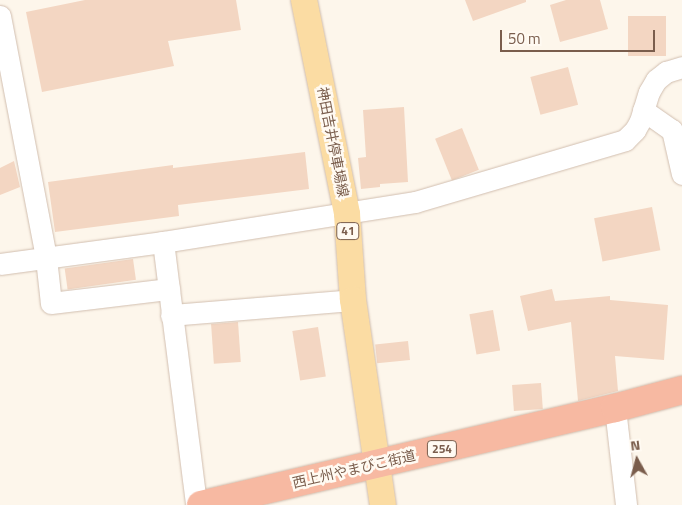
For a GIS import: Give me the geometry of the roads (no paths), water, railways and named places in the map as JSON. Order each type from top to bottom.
[{"type":"highway","name":"西上州やまびこ街道","points":[[201,505],[616,408],[682,390]]},
{"type":"main road","name":"神田吉井停車場線","points":[[304,0],[347,214],[353,300],[375,464],[383,505]]},
{"type":"street","points":[[0,16],[46,258],[51,303],[169,289]]},
{"type":"street","points":[[0,264],[163,242],[415,202],[625,140],[635,130],[649,92],[656,80],[666,72],[682,66]]},
{"type":"street","points":[[643,110],[672,130],[682,174]]},
{"type":"street","points":[[163,242],[196,505]]},
{"type":"street","points":[[171,315],[353,300]]},
{"type":"street","points":[[616,408],[626,505]]}]
